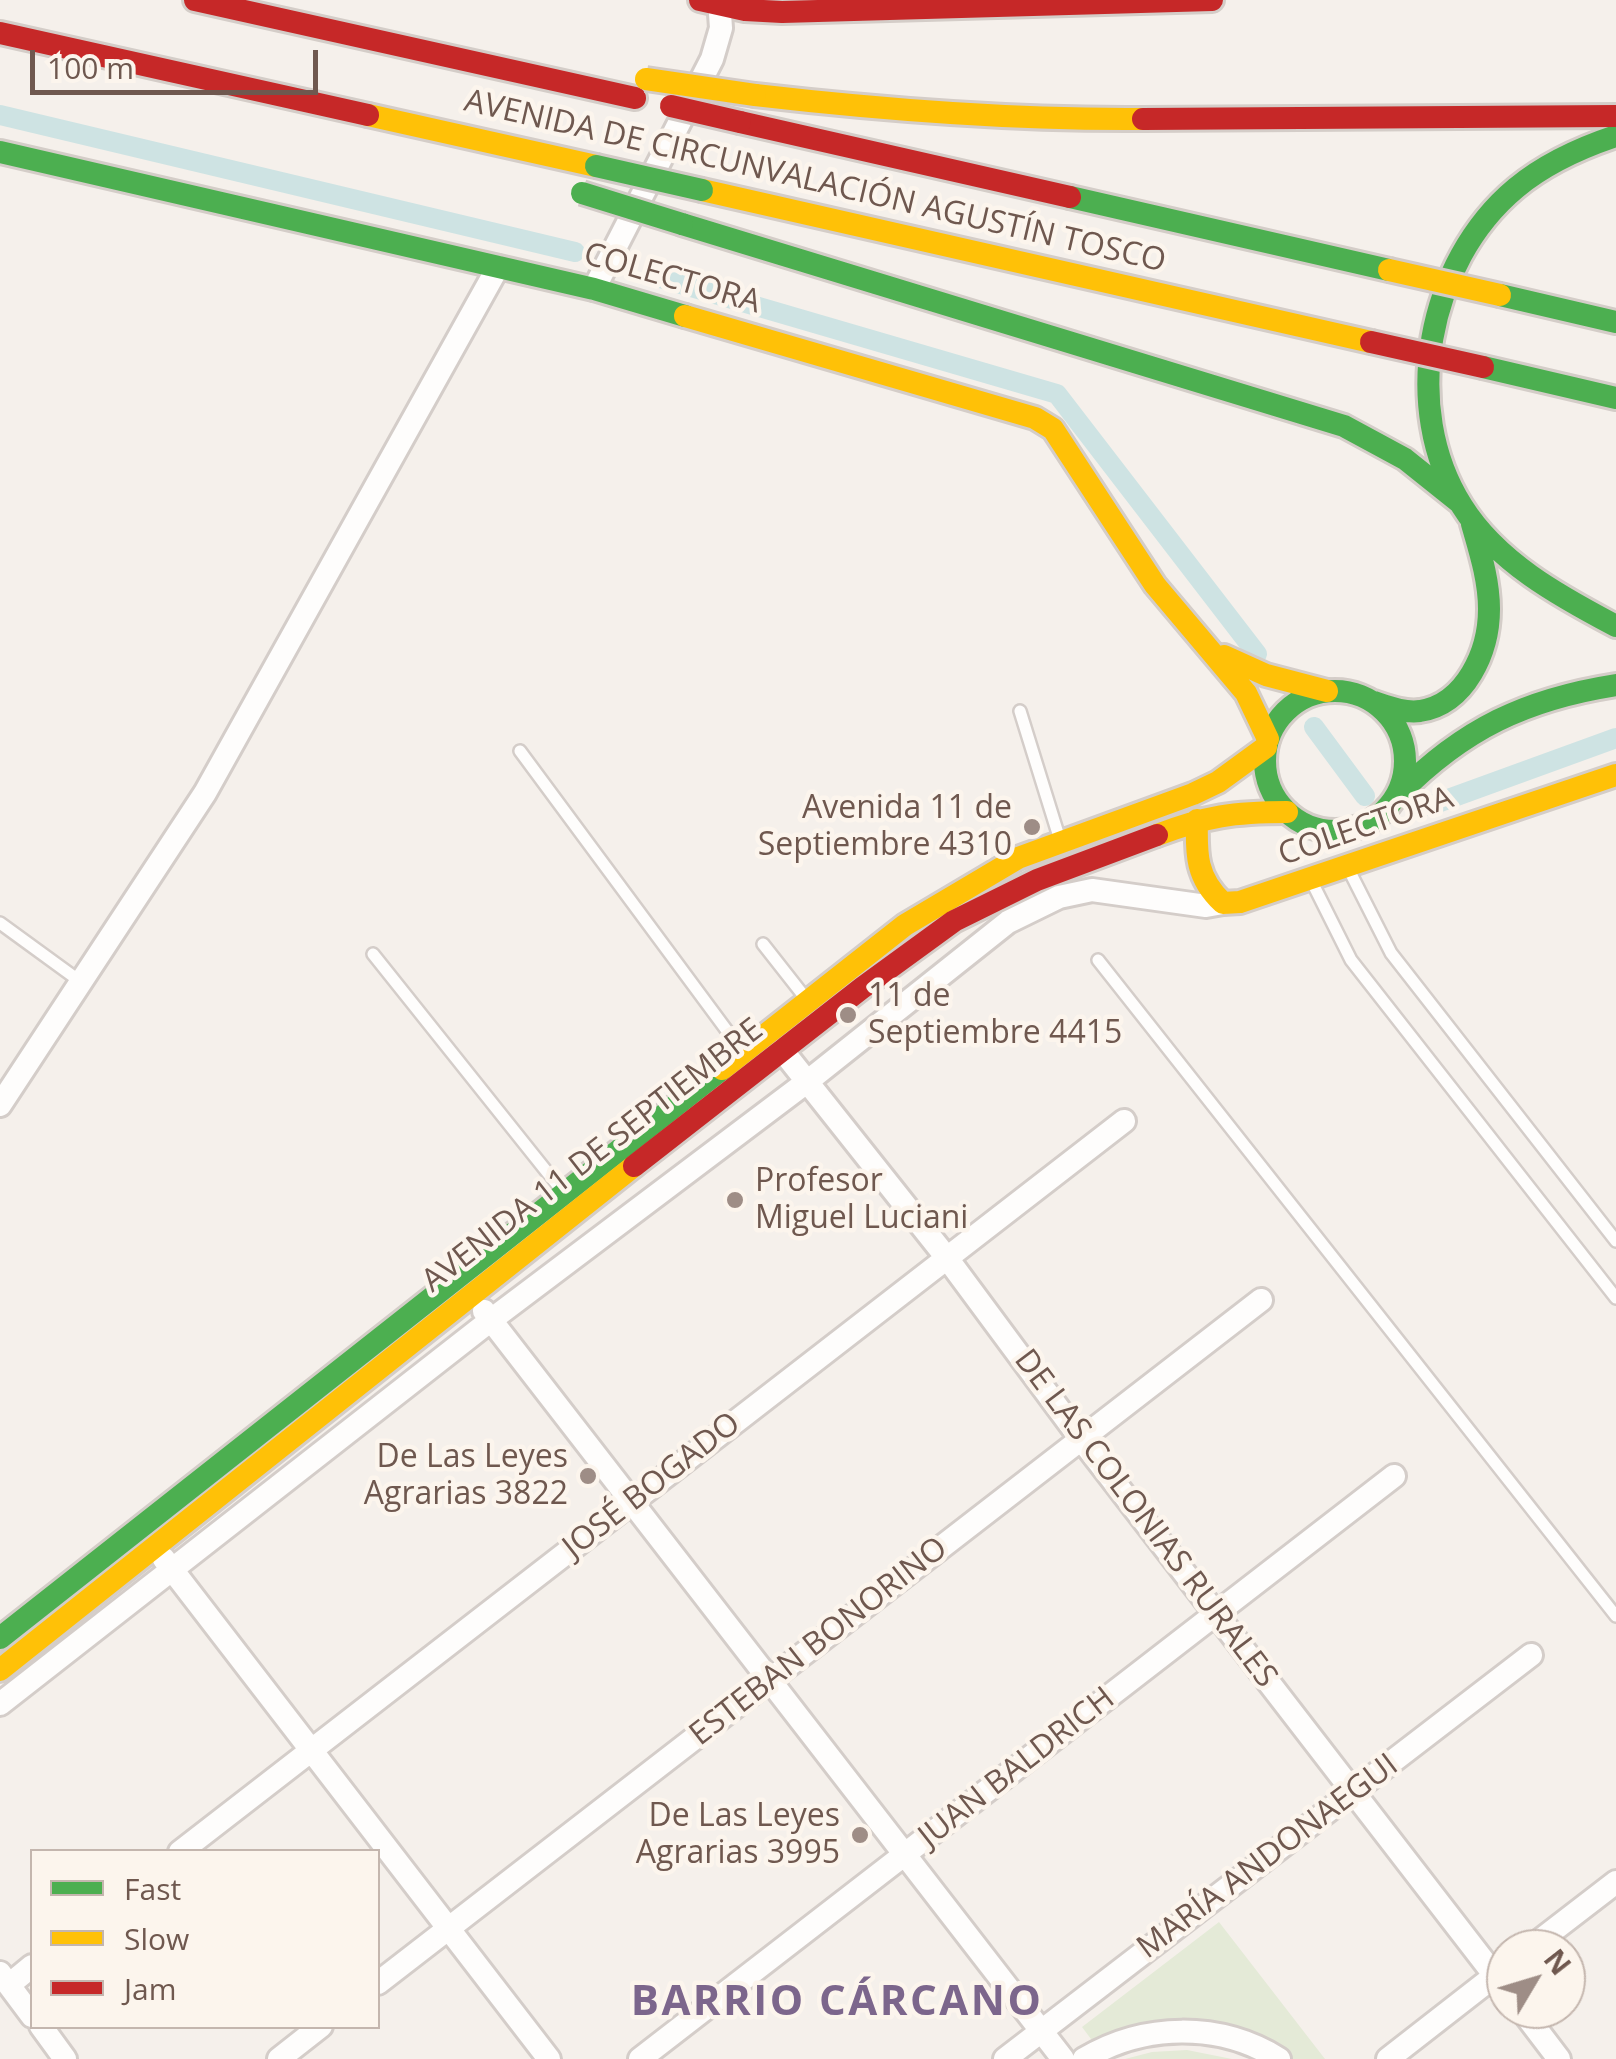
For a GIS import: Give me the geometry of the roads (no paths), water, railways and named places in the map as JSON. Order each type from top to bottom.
[{"type":"main road","name":"AVENIDA DE CIRCUNVALACIÓN AGUSTÍN TOSCO","points":[[196,0],[640,88],[740,122],[1616,322]]},
{"type":"main road","points":[[273,0],[303,4],[640,88],[755,95],[899,112],[1042,120],[1616,116]]},
{"type":"main road","points":[[713,2],[782,12],[976,3],[1212,0]]},
{"type":"main road","name":"AVENIDA DE CIRCUNVALACIÓN AGUSTÍN TOSCO","points":[[0,32],[1616,398]]},
{"type":"main road","points":[[359,112],[516,172]]},
{"type":"main road","points":[[1616,136],[1548,165],[1507,196],[1476,232],[1446,292],[1430,347],[1429,404],[1438,454],[1464,510],[1489,600],[1487,636],[1477,665],[1450,699],[1429,709],[1406,711],[1351,693],[1327,691],[1307,696],[1290,708],[1272,730],[1268,782],[1287,812],[1314,828],[1346,831],[1375,819],[1446,748],[1486,723],[1555,698],[1616,685]]},
{"type":"main road","name":"COLECTORA","points":[[0,152],[594,289],[1035,418],[1053,430],[1154,584],[1246,688],[1268,743]]},
{"type":"main road","points":[[573,190],[1375,438],[1399,453],[1464,510],[1511,560],[1616,626]]},
{"type":"main road","name":"COLECTORA","points":[[1212,650],[1266,675],[1327,691]]},
{"type":"main road","points":[[1373,702],[1391,718],[1405,750],[1404,774],[1396,796]]},
{"type":"main road","name":"AVENIDA 11 DE SEPTIEMBRE","points":[[464,1285],[563,1192],[808,1000],[941,902],[1018,858],[1218,782],[1268,743]]},
{"type":"main road","name":"COLECTORA","points":[[1223,902],[1253,900],[1616,775]]},
{"type":"main road","name":"AVENIDA 11 DE SEPTIEMBRE","points":[[0,1670],[147,1537],[464,1285],[939,932],[997,897],[1197,820],[1232,812],[1287,812]]},
{"type":"main road","points":[[1197,820],[1202,884],[1223,902]]},
{"type":"main road","name":"AVENIDA 11 DE SEPTIEMBRE","points":[[0,1638],[147,1537]]},
{"type":"street","points":[[594,289],[712,59],[720,28],[713,2]]},
{"type":"street","points":[[0,1105],[204,794],[498,267]]},
{"type":"street","points":[[0,1704],[490,1320],[808,1081],[1008,922],[1059,897],[1092,890],[1206,906],[1223,902]]},
{"type":"street","name":"DE LAS COLONIAS RURALES","points":[[782,1050],[1486,1958]]},
{"type":"street","name":"JOSÉ BOGADO","points":[[184,1849],[1124,1121]]},
{"type":"street","points":[[464,1285],[1064,2059]]},
{"type":"street","name":"ESTEBAN BONORINO","points":[[380,1981],[1260,1300]]},
{"type":"street","name":"JUAN BALDRICH","points":[[640,2059],[1394,1476]]},
{"type":"street","points":[[147,1537],[549,2059]]},
{"type":"street","name":"MARÍA ANDONAEGUI","points":[[1004,2059],[1531,1655]]},
{"type":"street","points":[[1556,1929],[1616,1882]]},
{"type":"street","points":[[30,1967],[4,1979],[30,2013]]},
{"type":"street","points":[[1388,2059],[1486,1989]]},
{"type":"street","points":[[42,2029],[65,2059]]},
{"type":"street","points":[[279,2059],[317,2029]]},
{"type":"street","points":[[1536,2029],[1559,2059]]},
{"type":"street","points":[[1084,2059],[1135,2036],[1171,2031],[1207,2032],[1242,2041],[1280,2059]]},
{"type":"lane","points":[[1020,711],[1060,840]]},
{"type":"lane","points":[[520,751],[742,1051]]},
{"type":"lane","points":[[1348,868],[1391,953],[1616,1241]]},
{"type":"lane","points":[[1311,880],[1351,960],[1616,1298]]},
{"type":"lane","points":[[0,923],[82,983]]},
{"type":"lane","points":[[763,944],[808,1000]]},
{"type":"lane","points":[[373,954],[563,1192]]},
{"type":"lane","points":[[1098,960],[1616,1616]]},
{"type":"waterway","points":[[0,115],[575,252]]},
{"type":"waterway","points":[[653,276],[1057,394],[1257,654]]},
{"type":"waterway","points":[[1314,727],[1365,796]]},
{"type":"waterway","points":[[1429,806],[1616,738]]},
{"type":"place","name":"Avenida 11 de Septiembre 4310","points":[[1032,827]]},
{"type":"place","name":"11 de Septiembre 4415","points":[[848,1015]]},
{"type":"place","name":"Profesor Miguel Luciani","points":[[735,1200]]},
{"type":"place","name":"De Las Leyes Agrarias 3822","points":[[588,1476]]},
{"type":"place","name":"De Las Leyes Agrarias 3995","points":[[860,1835]]},
{"type":"district","name":"BARRIO CÁRCANO","points":[[837,2003]]}]
